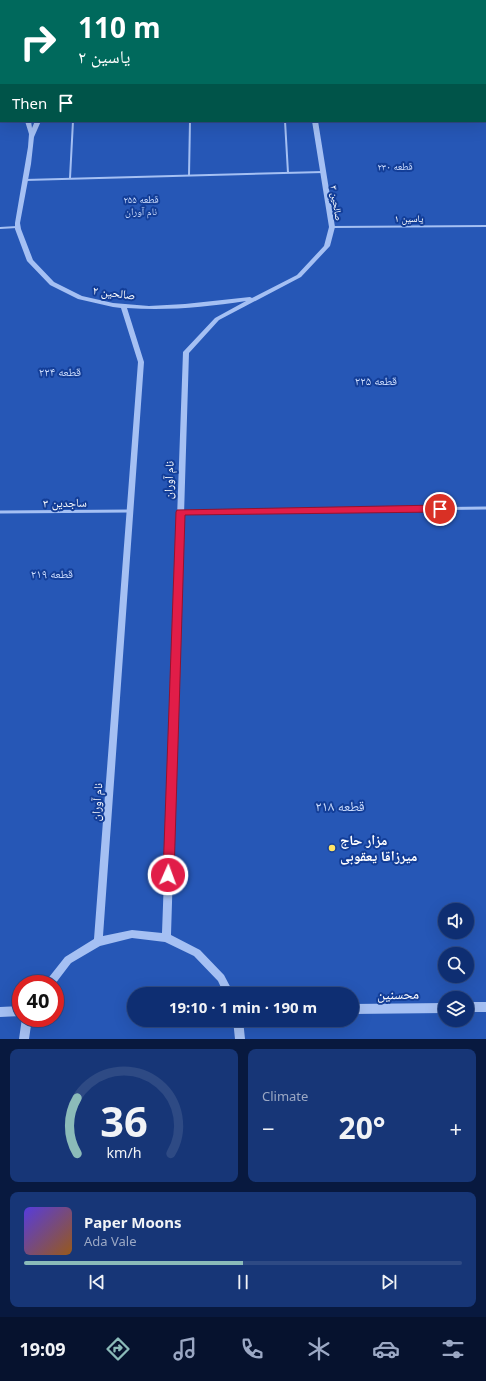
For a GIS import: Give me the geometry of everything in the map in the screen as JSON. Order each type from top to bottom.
[{"type":"street","name":"صالحین ۲","points":[[28,122],[31,137],[17,228],[28,258],[41,274],[58,288],[85,301],[124,308],[200,306],[256,299]]},
{"type":"street","points":[[31,137],[38,122]]},
{"type":"street","name":"صالحین ۳","points":[[256,299],[298,276],[327,246],[332,227],[315,122]]},
{"type":"street","name":"نام آوران","points":[[166,938],[186,352],[217,319],[256,299]]},
{"type":"street","name":"نام آوران","points":[[98,942],[141,362],[124,308]]},
{"type":"street","points":[[56,975],[68,960],[98,942],[132,934],[166,938],[197,953],[221,978],[226,987]]},
{"type":"street","points":[[474,1007],[486,1007]]},
{"type":"street","name":"محسنین","points":[[359,1009],[438,1008]]},
{"type":"street","points":[[0,1012],[12,1011]]},
{"type":"street","points":[[24,1039],[26,1027]]},
{"type":"street","points":[[239,1027],[240,1039]]},
{"type":"lane","points":[[70,178],[73,122]]},
{"type":"lane","points":[[189,175],[190,122]]},
{"type":"lane","points":[[285,122],[288,173]]},
{"type":"lane","points":[[25,180],[323,172]]},
{"type":"lane","name":"یاسین ۱","points":[[332,227],[486,226]]},
{"type":"lane","points":[[0,228],[17,228]]},
{"type":"lane","points":[[180,512],[486,508]]},
{"type":"lane","name":"ساجدین ۳","points":[[0,512],[130,511]]},
{"type":"green space","points":[[0,122],[486,122],[486,1039],[0,1039]]},
{"type":"place","name":"مزار حاج میرزاقا یعقوبی","points":[[332,848]]},
{"type":"route","points":[[168,875],[180,512],[440,509]]},
{"type":"park label","name":"قطعه ۲۳۰","points":[[395,166]]},
{"type":"park label","name":"قطعه ۲۵۵ نام آوران","points":[[141,204]]},
{"type":"park label","name":"قطعه ۲۲۴","points":[[60,372]]},
{"type":"park label","name":"قطعه ۲۲۵","points":[[376,381]]},
{"type":"park label","name":"قطعه ۲۱۹","points":[[52,574]]},
{"type":"park label","name":"قطعه ۲۱۸","points":[[340,806]]}]
